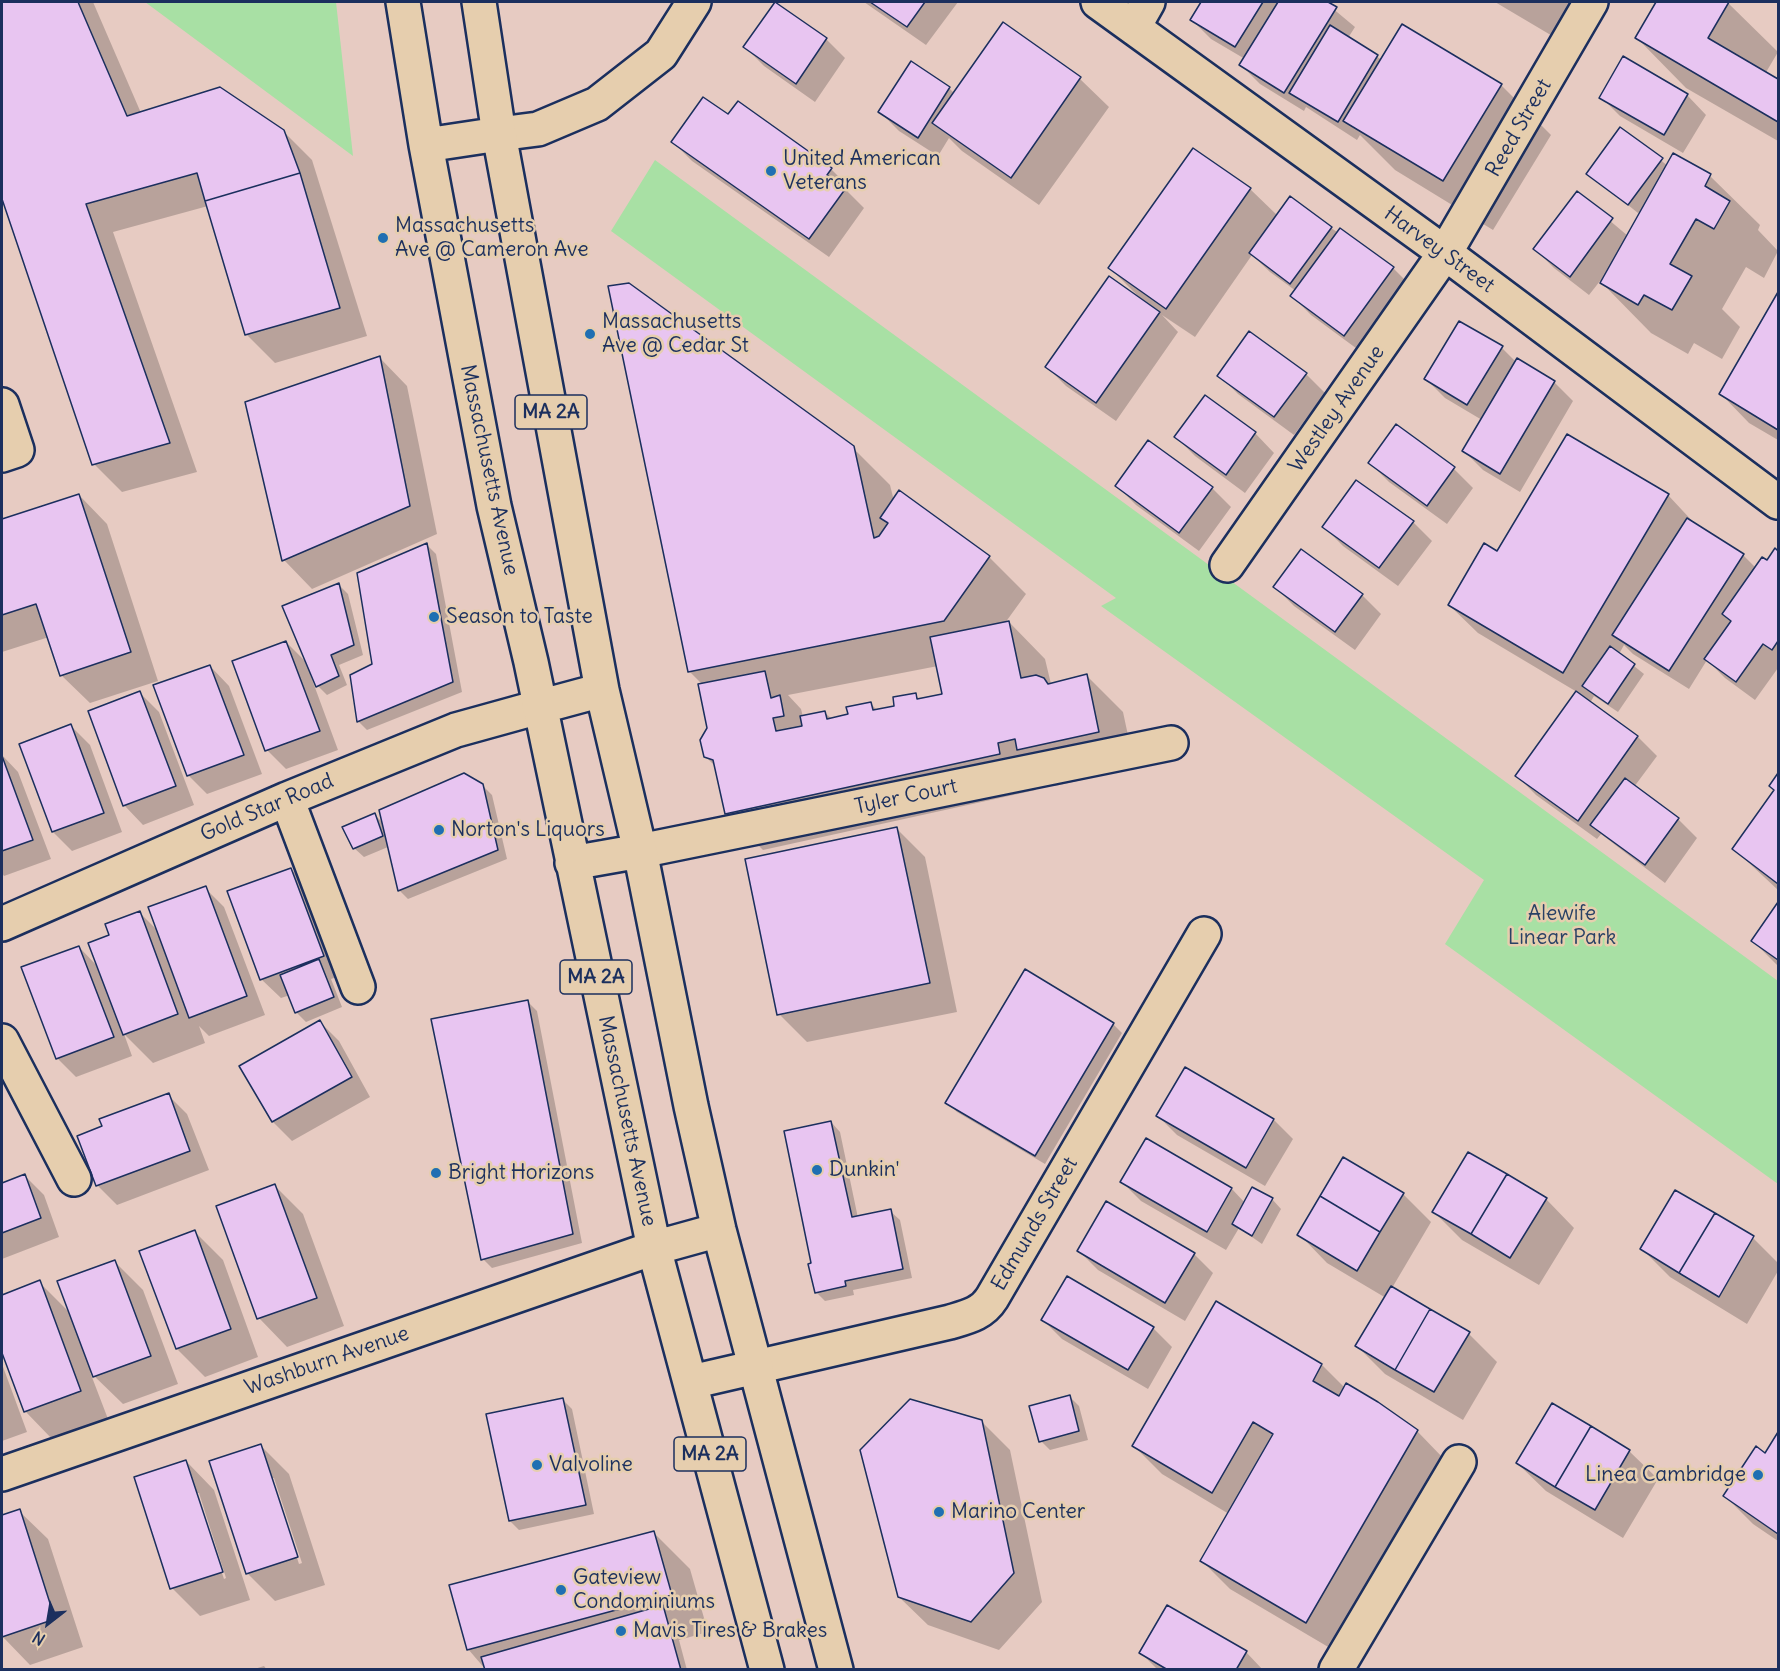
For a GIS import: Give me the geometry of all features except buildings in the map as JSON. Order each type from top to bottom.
[{"type":"street","name":"Massachusetts Avenue","points":[[403,2],[426,145],[494,506],[531,662],[538,707],[654,1248],[767,1670]]},
{"type":"street","name":"MA 2A","points":[[478,2],[499,134],[602,690],[640,852],[691,1106],[719,1230],[836,1670]]},
{"type":"street","points":[[426,145],[538,129],[597,104],[661,54],[694,2]]},
{"type":"street","name":"Harvey Street","points":[[1098,2],[1141,14],[1445,253],[1779,502]]},
{"type":"street","name":"Reed Street","points":[[1445,253],[1592,2]]},
{"type":"street","name":"Westley Avenue","points":[[1227,565],[1445,253]]},
{"type":"street","points":[[2,405],[9,452]]},
{"type":"street","name":"Gold Star Road","points":[[2,924],[287,799],[456,730],[602,690]]},
{"type":"street","name":"Tyler Court","points":[[572,863],[640,852],[1171,743]]},
{"type":"street","points":[[287,799],[358,987]]},
{"type":"street","name":"Edmunds Street","points":[[691,1382],[970,1317],[983,1309],[992,1298],[1204,934]]},
{"type":"street","points":[[2,1041],[74,1179]]},
{"type":"street","name":"Washburn Avenue","points":[[2,1474],[654,1248],[719,1230]]},
{"type":"street","points":[[1336,1670],[1459,1462]]},
{"type":"green space","points":[[145,2],[336,2],[353,156]]},
{"type":"green space","name":"Alewife Linear Park","points":[[655,160],[1778,981],[1778,1184],[1445,944],[1484,880],[1101,606],[1116,598],[611,231]]},
{"type":"place","name":"United American Veterans","points":[[771,171]]},
{"type":"place","name":"Massachusetts Ave @ Cameron Ave","points":[[383,238]]},
{"type":"place","name":"Massachusetts Ave @ Cedar St","points":[[590,334]]},
{"type":"place","name":"Season to Taste","points":[[434,617]]},
{"type":"place","name":"Norton's Liquors","points":[[439,830]]},
{"type":"place","name":"Dunkin'","points":[[817,1170]]},
{"type":"place","name":"Bright Horizons","points":[[436,1173]]},
{"type":"place","name":"Valvoline","points":[[537,1465]]},
{"type":"place","name":"Linea Cambridge","points":[[1758,1475]]},
{"type":"place","name":"Marino Center","points":[[939,1512]]},
{"type":"place","name":"Gateview Condominiums","points":[[561,1590]]},
{"type":"place","name":"Mavis Tires & Brakes","points":[[621,1631]]}]
